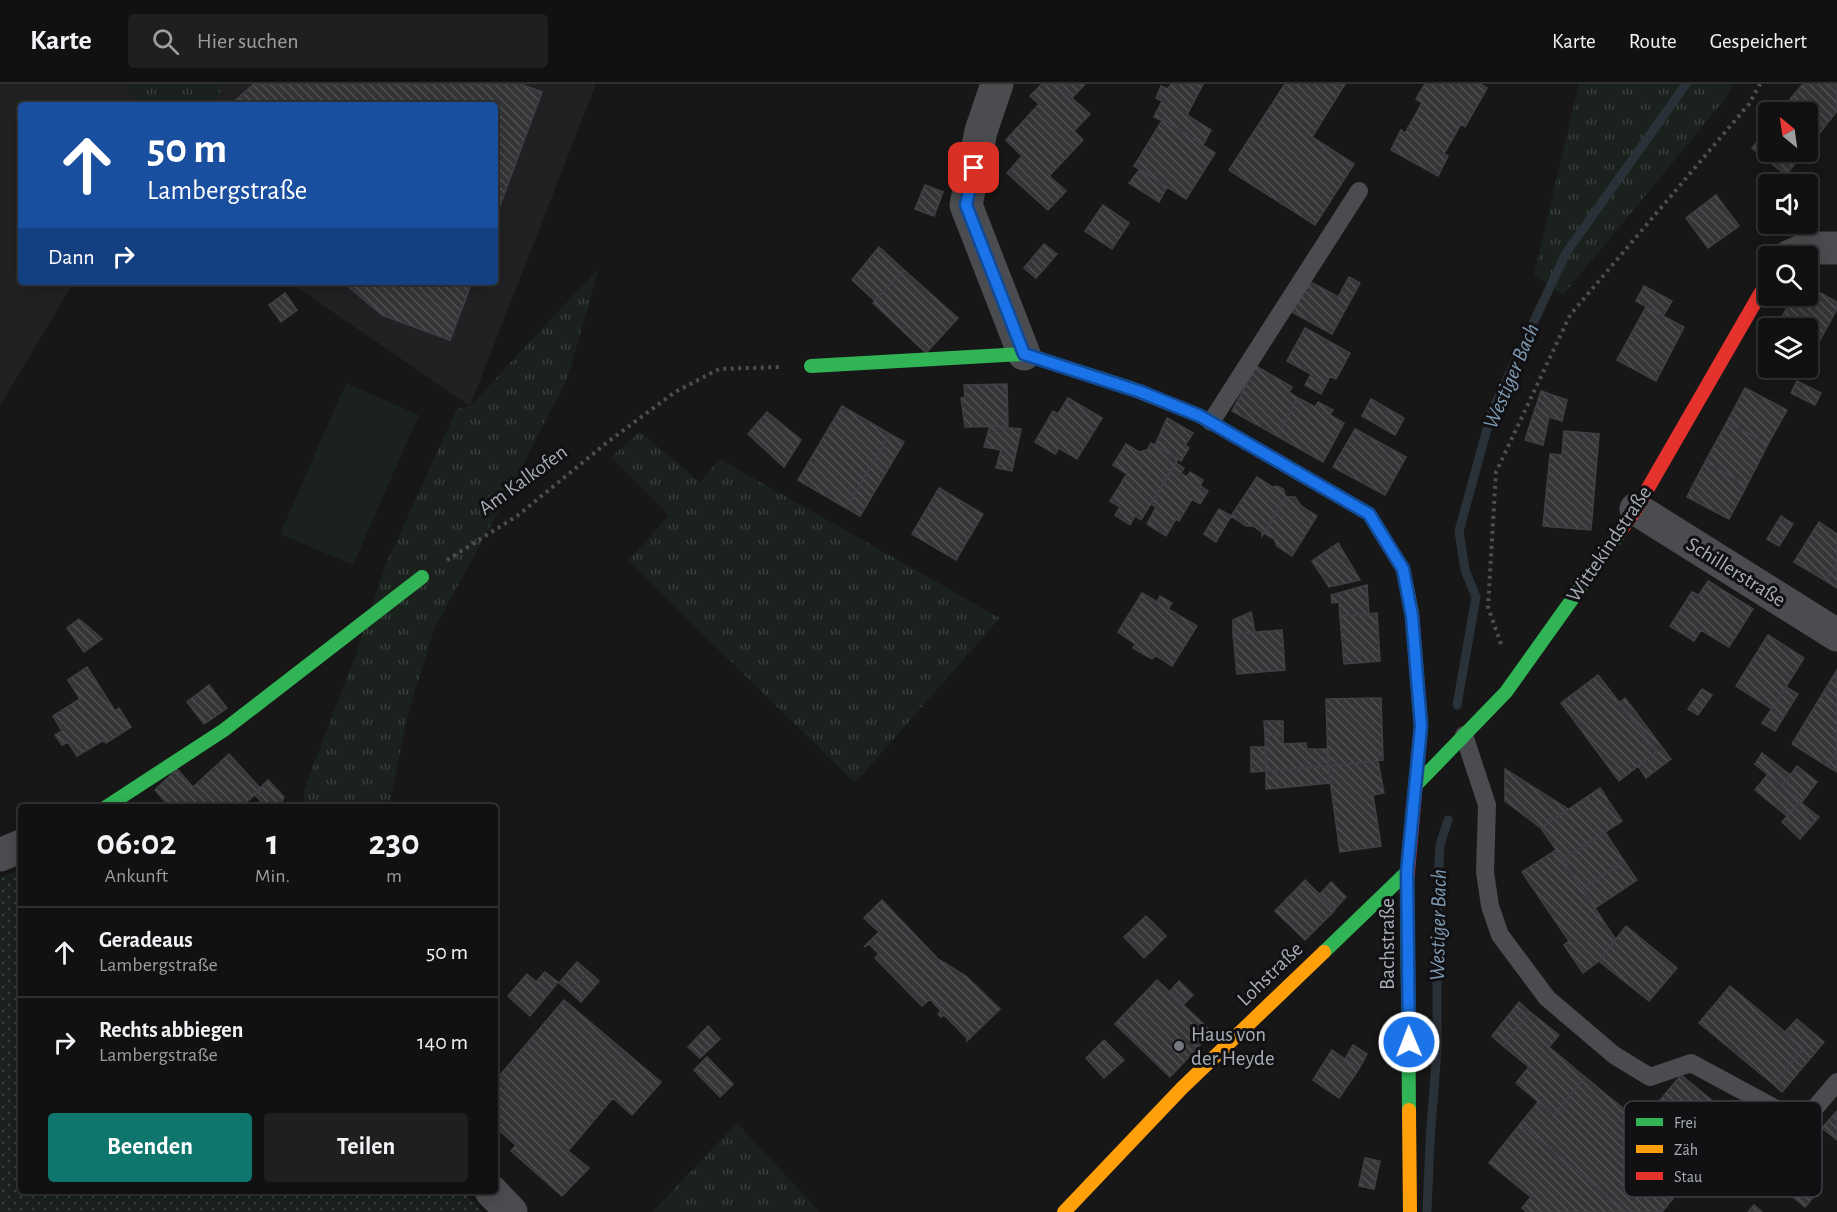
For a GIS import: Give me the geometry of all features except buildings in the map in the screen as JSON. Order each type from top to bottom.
[{"type":"street","points":[[810,366],[1024,354],[966,205],[981,131],[997,84]]},
{"type":"street","points":[[1818,248],[1837,248]]},
{"type":"street","name":"Wittekindstraße","points":[[1416,785],[1506,692],[1636,509],[1758,297]]},
{"type":"street","name":"Bachstraße","points":[[1024,354],[1141,392],[1211,422],[1369,514],[1403,569],[1410,598],[1418,669],[1421,726],[1407,872],[1410,1212]]},
{"type":"street","name":"Schillerstraße","points":[[1636,509],[1837,634]]},
{"type":"street","points":[[111,804],[224,730],[422,577]]},
{"type":"street","points":[[0,855],[18,847]]},
{"type":"street","name":"Lohstraße","points":[[1064,1212],[1182,1088],[1407,872]]},
{"type":"street","points":[[494,1194],[511,1212]]},
{"type":"lane","points":[[1211,422],[1359,191]]},
{"type":"lane","points":[[1464,735],[1487,805],[1485,872],[1490,906],[1500,935],[1547,998],[1614,1055],[1650,1077],[1691,1063],[1762,1101]]},
{"type":"lane","points":[[1821,1101],[1837,1082]]},
{"type":"path","points":[[1488,607],[1496,472],[1570,315],[1749,105],[1760,84]]},
{"type":"path","name":"Am Kalkofen","points":[[422,577],[517,516],[609,441],[684,387],[719,369],[810,366]]},
{"type":"shaded area","points":[[0,84],[596,84],[470,406],[293,285],[498,285],[498,102],[18,102],[18,285],[72,285],[0,406]]},
{"type":"green space","points":[[124,84],[224,84],[215,102],[139,102]]},
{"type":"green space","points":[[1579,84],[1734,84],[1726,98],[1563,295],[1534,274]]},
{"type":"green space","points":[[599,268],[568,377],[507,496],[435,627],[408,714],[390,804],[304,804],[304,790],[356,654],[384,568],[457,409],[470,406]]},
{"type":"green space","points":[[346,383],[419,415],[353,565],[280,534]]},
{"type":"green space","points":[[640,432],[700,482],[720,459],[1000,618],[855,783],[628,561],[669,515],[611,457]]},
{"type":"green space","points":[[18,870],[18,1194],[466,1194],[483,1212],[0,1212],[0,878]]},
{"type":"green space","points":[[737,1123],[820,1212],[652,1212]]},
{"type":"waterway","name":"Westiger Bach","points":[[1457,705],[1476,597],[1465,570],[1459,531],[1492,411],[1566,253],[1686,84]]},
{"type":"waterway","name":"Westiger Bach","points":[[1427,1212],[1437,1050],[1437,898],[1440,845],[1448,820]]},
{"type":"traffic: fast","points":[[811,366],[1024,354],[1130,388]]},
{"type":"traffic: fast","points":[[1416,785],[1506,692],[1618,535]]},
{"type":"traffic: fast","points":[[111,804],[224,730],[422,577]]},
{"type":"traffic: fast","points":[[1324,952],[1407,872]]},
{"type":"traffic: fast","points":[[1407,882],[1409,1110]]},
{"type":"traffic: slow","points":[[1130,388],[1200,416],[1369,514],[1403,569],[1412,614]]},
{"type":"traffic: slow","points":[[1064,1212],[1182,1088],[1324,952]]},
{"type":"traffic: slow","points":[[1409,1110],[1410,1212]]},
{"type":"traffic: jam","points":[[1618,535],[1636,509],[1758,297]]},
{"type":"traffic: jam","points":[[1407,882],[1421,726],[1412,614]]},
{"type":"place","name":"Haus von der Heyde","points":[[1179,1046]]},
{"type":"route","points":[[974,168],[966,205],[1024,354],[1141,392],[1200,416],[1369,514],[1403,569],[1410,598],[1418,669],[1421,726],[1407,872],[1409,1042]]}]
